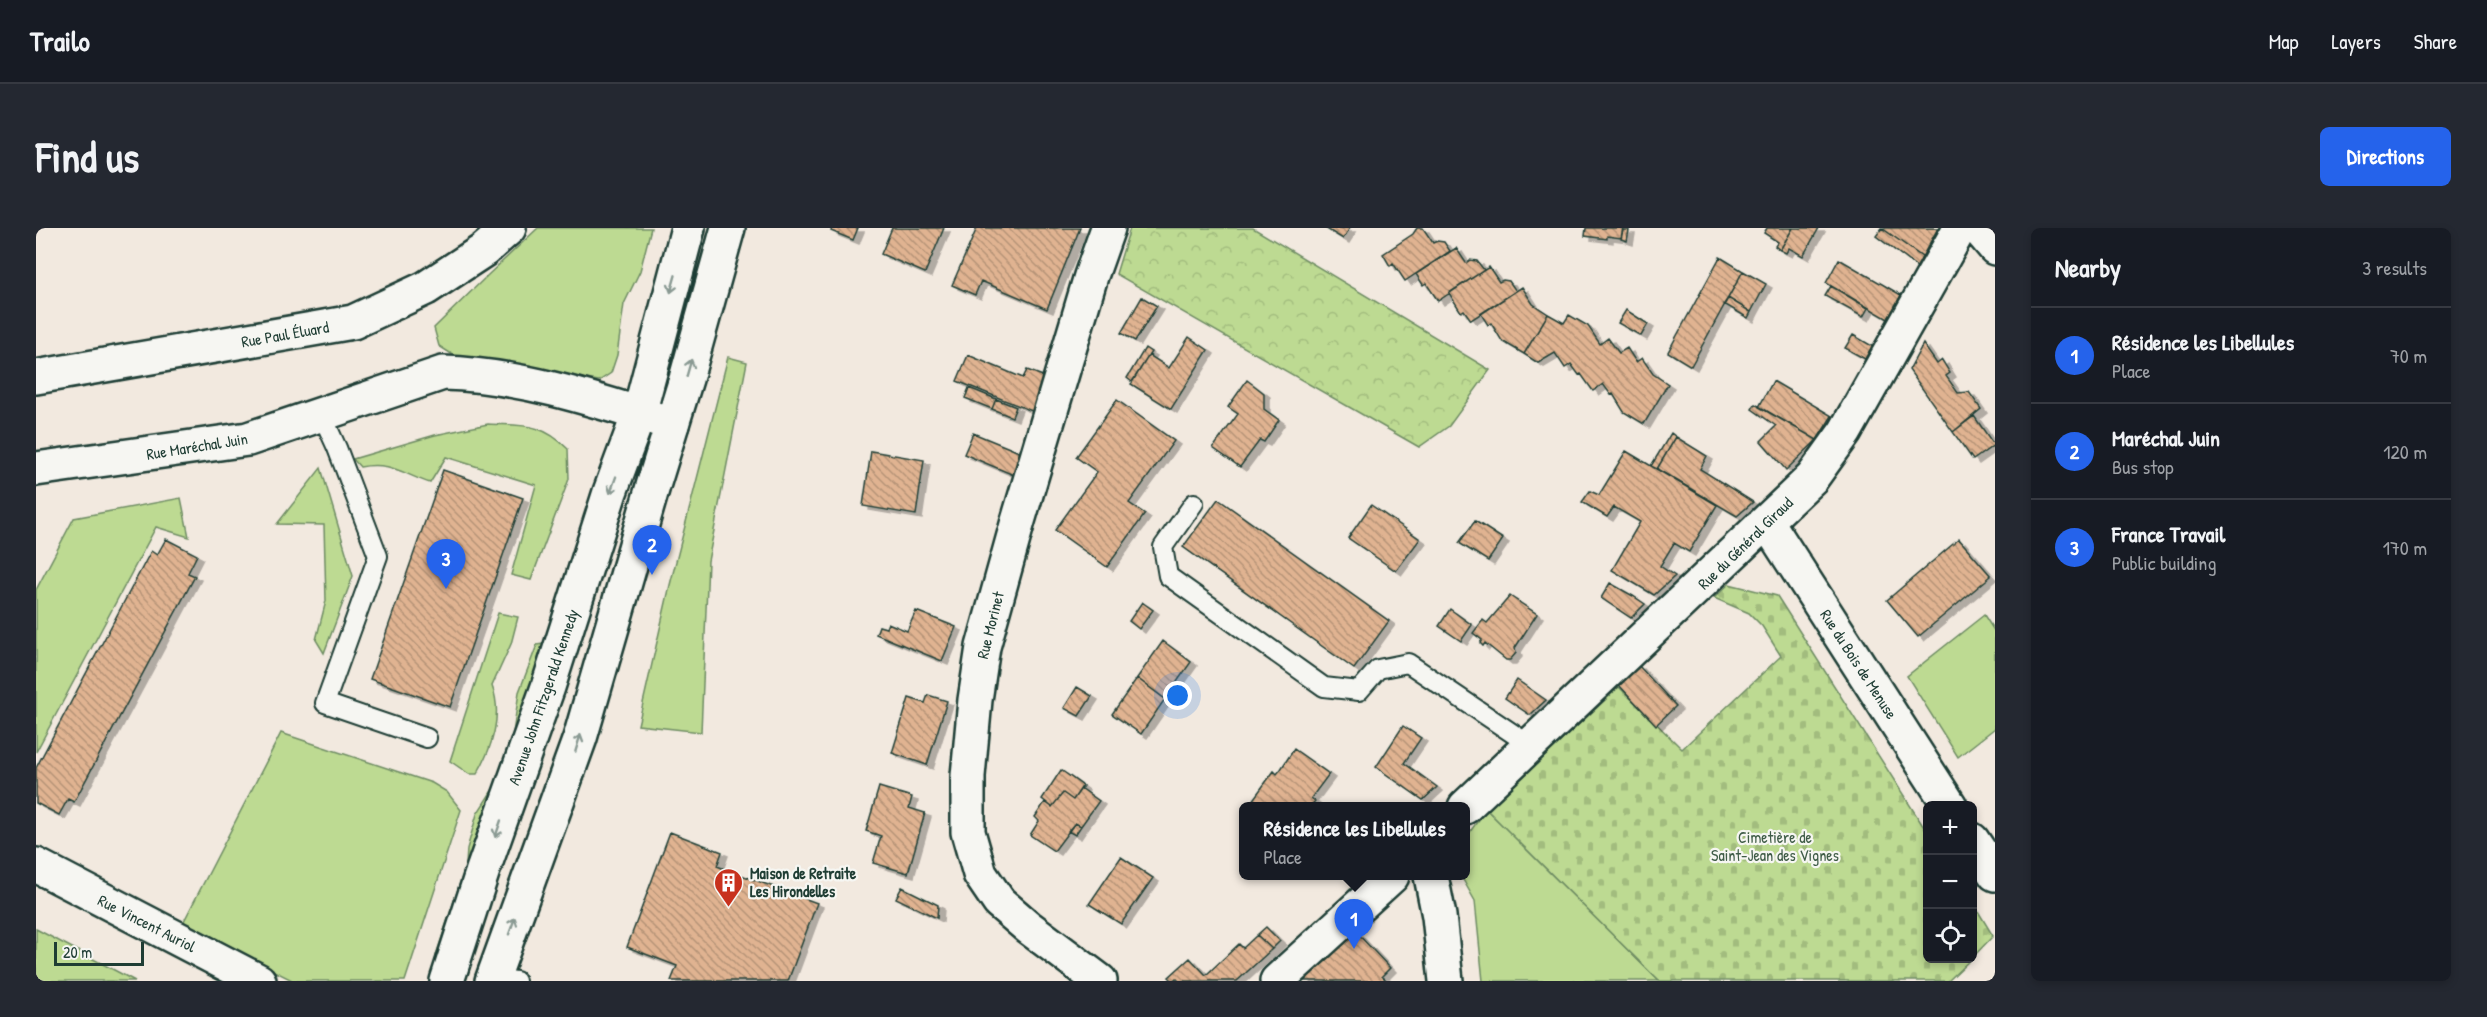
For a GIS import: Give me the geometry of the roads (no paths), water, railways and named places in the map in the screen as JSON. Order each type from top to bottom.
[{"type":"street","name":"Rue Paul Éluard","points":[[36,377],[354,322],[426,288],[484,250],[509,228]]},
{"type":"street","name":"Avenue John Fitzgerald Kennedy","points":[[447,981],[483,870],[548,687],[610,492],[636,422],[688,228]]},
{"type":"street","points":[[483,870],[468,946],[472,963],[478,971],[500,980],[580,738],[728,228]]},
{"type":"street","name":"Rue Morinet","points":[[1100,981],[1028,927],[999,902],[980,874],[968,832],[968,776],[975,700],[983,647],[1091,276],[1108,228]]},
{"type":"street","name":"Rue du Général Giraud","points":[[1470,802],[1812,478],[1845,432],[1960,228]]},
{"type":"street","points":[[1978,228],[1995,248]]},
{"type":"street","name":"Rue Maréchal Juin","points":[[36,470],[248,439],[354,404],[437,391],[485,391],[523,396],[636,422]]},
{"type":"street","points":[[636,422],[670,433]]},
{"type":"street","name":"Rue du Bois de Menuse","points":[[1767,522],[1947,801]]},
{"type":"street","points":[[508,798],[536,788],[560,795]]},
{"type":"street","points":[[1977,847],[1995,874]]},
{"type":"street","name":"Rue Vincent Auriol","points":[[36,865],[259,981]]},
{"type":"street","points":[[1277,981],[1388,880]]},
{"type":"street","points":[[1432,880],[1439,916],[1446,981]]},
{"type":"lane","points":[[322,415],[378,556],[325,703],[428,738]]},
{"type":"lane","points":[[1194,503],[1163,547],[1168,576],[1324,687],[1359,691],[1378,669],[1408,663],[1530,745]]},
{"type":"place","name":"Maréchal Juin","points":[[652,575]]},
{"type":"place","name":"France Travail","points":[[446,589]]},
{"type":"place","name":"Maison de Retraite Les Hirondelles","points":[[729,908]]},
{"type":"place","name":"Résidence les Libellules","points":[[1354,949]]},
{"type":"park label","name":"Cimetière de Saint-Jean des Vignes","points":[[1775,846]]}]
